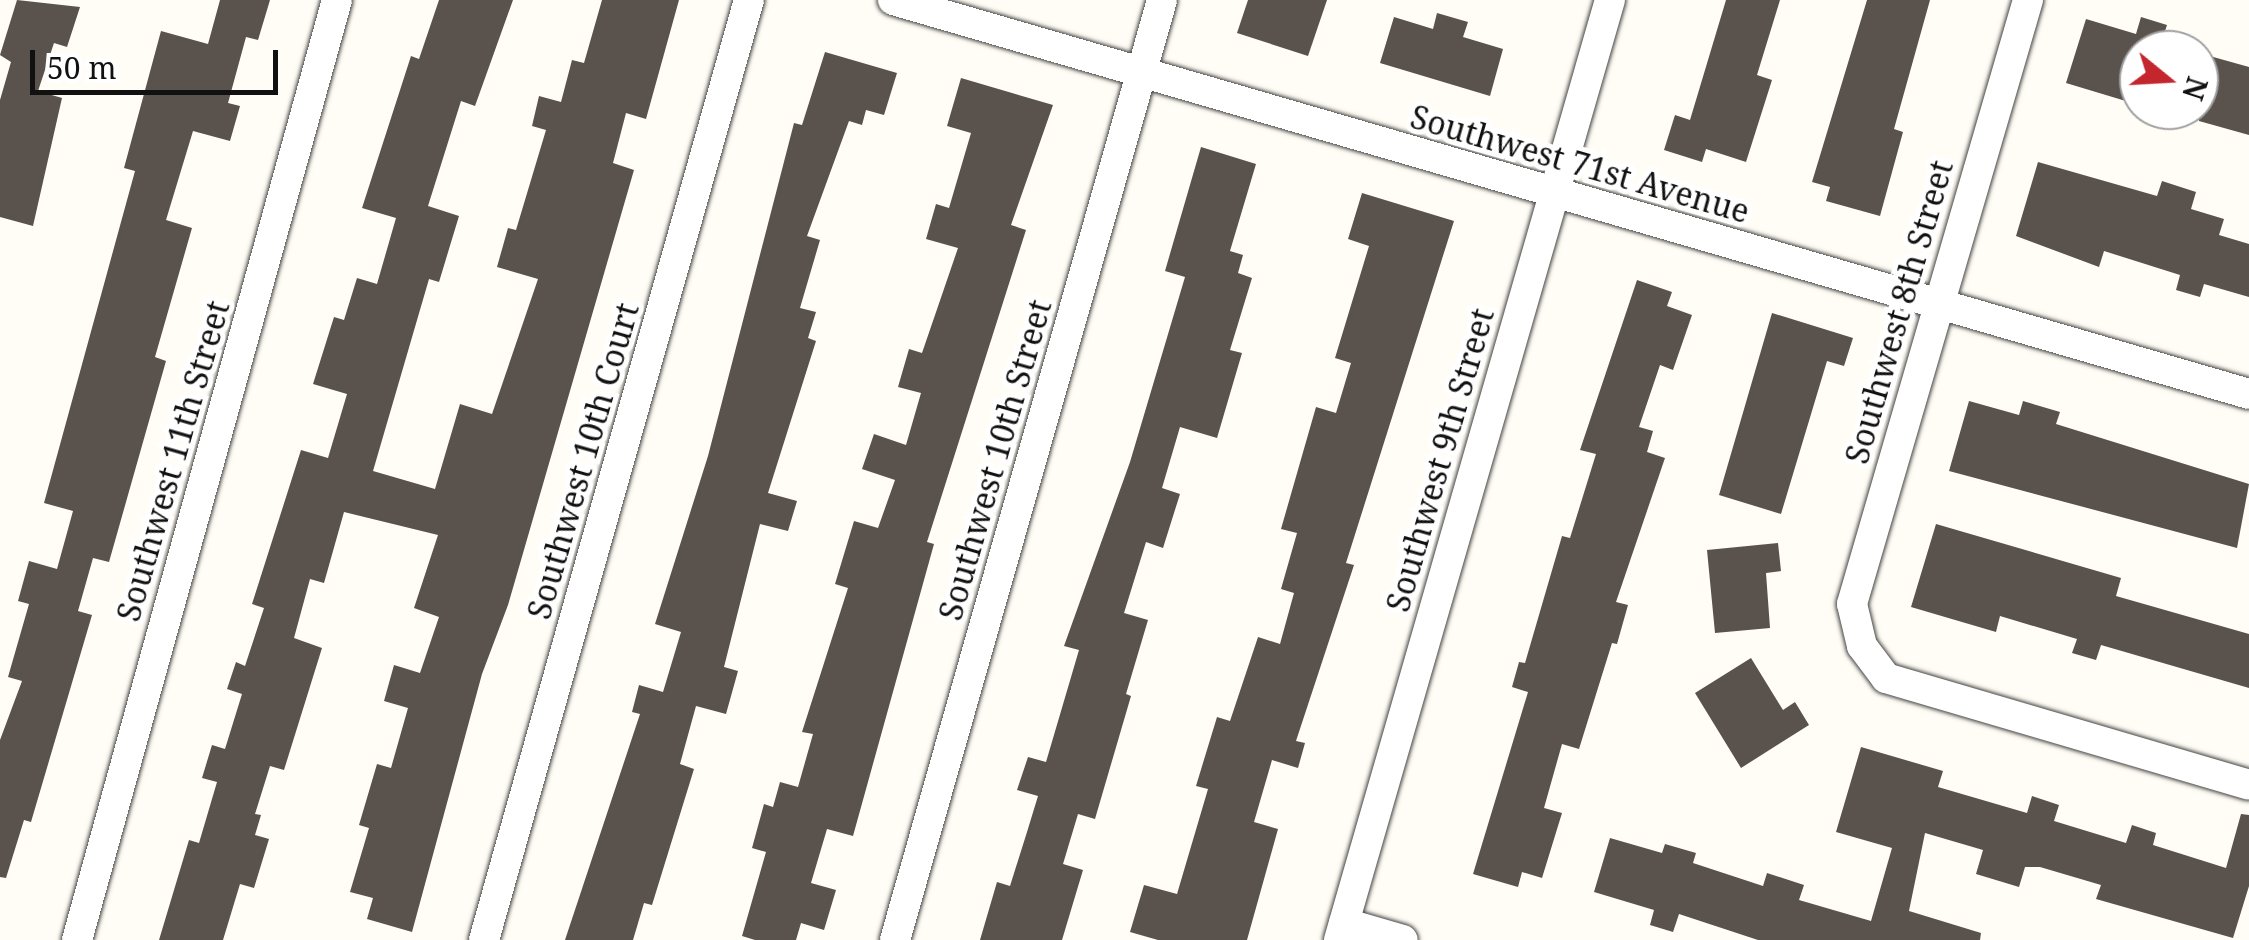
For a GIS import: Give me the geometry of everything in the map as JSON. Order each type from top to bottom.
[{"type":"street","name":"Southwest 11th Street","points":[[77,940],[338,0]]},
{"type":"street","name":"Southwest 10th Court","points":[[484,940],[749,0]]},
{"type":"street","name":"Southwest 71st Avenue","points":[[893,0],[2249,394]]},
{"type":"street","name":"Southwest 10th Street","points":[[895,940],[1162,0]]},
{"type":"street","name":"Southwest 9th Street","points":[[1341,932],[1610,0]]},
{"type":"street","name":"Southwest 8th Street","points":[[2028,0],[1936,304],[1852,604],[1862,646],[1886,678],[2249,785]]},
{"type":"street","points":[[1341,932],[1403,940]]},
{"type":"building","points":[[17,0],[80,7],[67,47],[54,43],[38,91],[62,98],[33,226],[0,217],[0,100],[11,62],[0,55]]},
{"type":"building","points":[[220,0],[270,0],[258,40],[246,37],[228,103],[240,106],[230,141],[193,131],[166,220],[192,228],[155,357],[166,361],[109,562],[93,558],[78,611],[92,615],[31,822],[24,820],[6,878],[0,877],[0,740],[22,681],[8,677],[29,604],[18,601],[29,561],[57,569],[73,511],[44,503],[135,171],[124,168],[161,31],[208,44]]},
{"type":"building","points":[[439,0],[513,0],[475,106],[461,101],[428,206],[459,216],[439,282],[429,279],[373,471],[435,489],[460,404],[492,414],[538,279],[497,267],[508,228],[516,230],[546,130],[532,126],[539,96],[561,102],[572,60],[584,63],[602,0],[679,0],[646,119],[626,113],[613,163],[634,170],[508,605],[482,674],[412,932],[367,919],[373,898],[350,892],[369,828],[359,825],[377,764],[391,768],[408,708],[384,701],[394,665],[420,673],[439,617],[414,608],[438,535],[344,512],[324,583],[310,579],[294,638],[322,648],[284,770],[270,766],[255,814],[261,815],[255,835],[269,839],[254,888],[240,884],[223,940],[159,940],[189,840],[199,843],[217,782],[202,778],[212,745],[225,749],[242,694],[227,689],[236,662],[245,666],[264,608],[252,604],[301,450],[328,458],[347,394],[313,384],[334,317],[344,320],[357,278],[377,284],[396,218],[362,208],[411,56],[419,59]]},
{"type":"building","points":[[1248,0],[1327,0],[1308,56],[1237,33]]},
{"type":"building","points":[[1726,0],[1780,0],[1757,75],[1772,80],[1746,162],[1706,149],[1702,162],[1664,150],[1675,115],[1690,120]]},
{"type":"building","points":[[1867,0],[1930,0],[1894,129],[1903,132],[1880,216],[1826,201],[1830,187],[1812,182]]},
{"type":"building","points":[[1437,13],[1468,22],[1463,37],[1503,49],[1490,96],[1380,63],[1394,17],[1433,29]]},
{"type":"building","points":[[2141,17],[2167,25],[2165,30],[2137,30]]},
{"type":"building","points":[[2086,19],[2123,30],[2119,30],[2119,99],[2066,83]]},
{"type":"building","points":[[825,52],[897,73],[884,115],[866,110],[862,125],[849,121],[807,236],[820,240],[800,308],[816,312],[808,338],[816,341],[768,493],[797,501],[788,531],[760,524],[724,667],[738,671],[726,714],[696,706],[680,764],[694,769],[652,905],[644,903],[633,940],[565,940],[640,714],[632,712],[639,685],[663,692],[681,632],[655,624],[708,456],[794,123],[802,125]]},
{"type":"building","points":[[2219,59],[2249,67],[2249,135],[2219,127]]},
{"type":"building","points":[[961,78],[1053,105],[1011,225],[1026,230],[927,542],[934,544],[853,836],[827,829],[811,883],[836,890],[824,930],[801,923],[796,940],[755,940],[742,936],[766,852],[752,848],[764,804],[773,807],[780,782],[798,787],[813,734],[802,732],[848,588],[835,584],[854,521],[878,528],[895,480],[862,469],[874,434],[906,445],[921,393],[898,387],[909,349],[922,353],[958,248],[926,239],[936,204],[949,208],[971,133],[947,126]]},
{"type":"building","points":[[1201,147],[1256,164],[1230,251],[1243,255],[1238,273],[1252,278],[1230,350],[1242,353],[1217,438],[1180,427],[1162,488],[1180,494],[1163,548],[1146,542],[1124,613],[1148,620],[1126,694],[1131,696],[1095,819],[1078,814],[1063,864],[1083,870],[1062,940],[980,940],[997,882],[1010,886],[1027,832],[1038,796],[1017,790],[1028,757],[1046,762],[1079,650],[1064,646],[1130,462],[1185,277],[1165,271]]},
{"type":"building","points":[[2038,162],[2157,196],[2162,181],[2196,192],[2191,209],[2224,219],[2219,235],[2249,244],[2249,297],[2204,284],[2200,297],[2176,290],[2180,275],[2104,251],[2099,267],[2016,236]]},
{"type":"building","points":[[1362,193],[1454,221],[1346,563],[1354,565],[1296,741],[1305,743],[1298,768],[1272,760],[1254,822],[1278,829],[1247,940],[1158,940],[1130,932],[1144,885],[1177,894],[1208,789],[1196,786],[1217,717],[1230,721],[1258,637],[1280,644],[1294,593],[1281,589],[1297,533],[1281,529],[1316,407],[1336,413],[1351,363],[1335,358],[1369,246],[1348,239]]},
{"type":"building","points":[[1637,280],[1672,292],[1667,306],[1692,315],[1673,370],[1660,365],[1639,427],[1653,431],[1647,452],[1665,458],[1616,602],[1628,605],[1617,644],[1612,643],[1579,749],[1562,744],[1544,808],[1562,813],[1542,878],[1522,872],[1518,887],[1473,874],[1528,692],[1512,687],[1519,662],[1525,663],[1562,536],[1570,538],[1596,454],[1580,450]]},
{"type":"building","points":[[1772,313],[1853,338],[1844,366],[1827,361],[1781,514],[1719,495]]},
{"type":"building","points":[[1969,401],[2019,415],[2023,401],[2060,412],[2056,424],[2249,484],[2237,548],[1949,471]]},
{"type":"building","points":[[1936,524],[2121,578],[2116,596],[2249,634],[2249,688],[2101,645],[2096,660],[2072,653],[2077,639],[2000,616],[1996,632],[1911,607]]},
{"type":"building","points":[[1778,543],[1781,571],[1766,573],[1770,628],[1715,633],[1707,550]]},
{"type":"building","points":[[1751,658],[1783,710],[1795,702],[1809,725],[1741,768],[1695,693]]},
{"type":"building","points":[[1861,747],[1943,771],[1938,787],[2027,813],[2032,796],[2059,805],[2054,821],[2126,843],[2132,825],[2156,833],[2153,845],[2226,868],[2241,814],[2249,815],[2249,886],[2233,938],[2096,899],[2101,885],[2040,867],[2025,867],[2019,887],[1976,874],[1983,850],[1925,833],[1909,911],[1981,933],[1980,940],[1758,940],[1679,914],[1673,932],[1650,925],[1654,910],[1594,892],[1610,838],[1662,853],[1665,844],[1696,853],[1693,863],[1763,886],[1767,873],[1804,885],[1799,900],[1871,921],[1892,848],[1836,832]]}]
